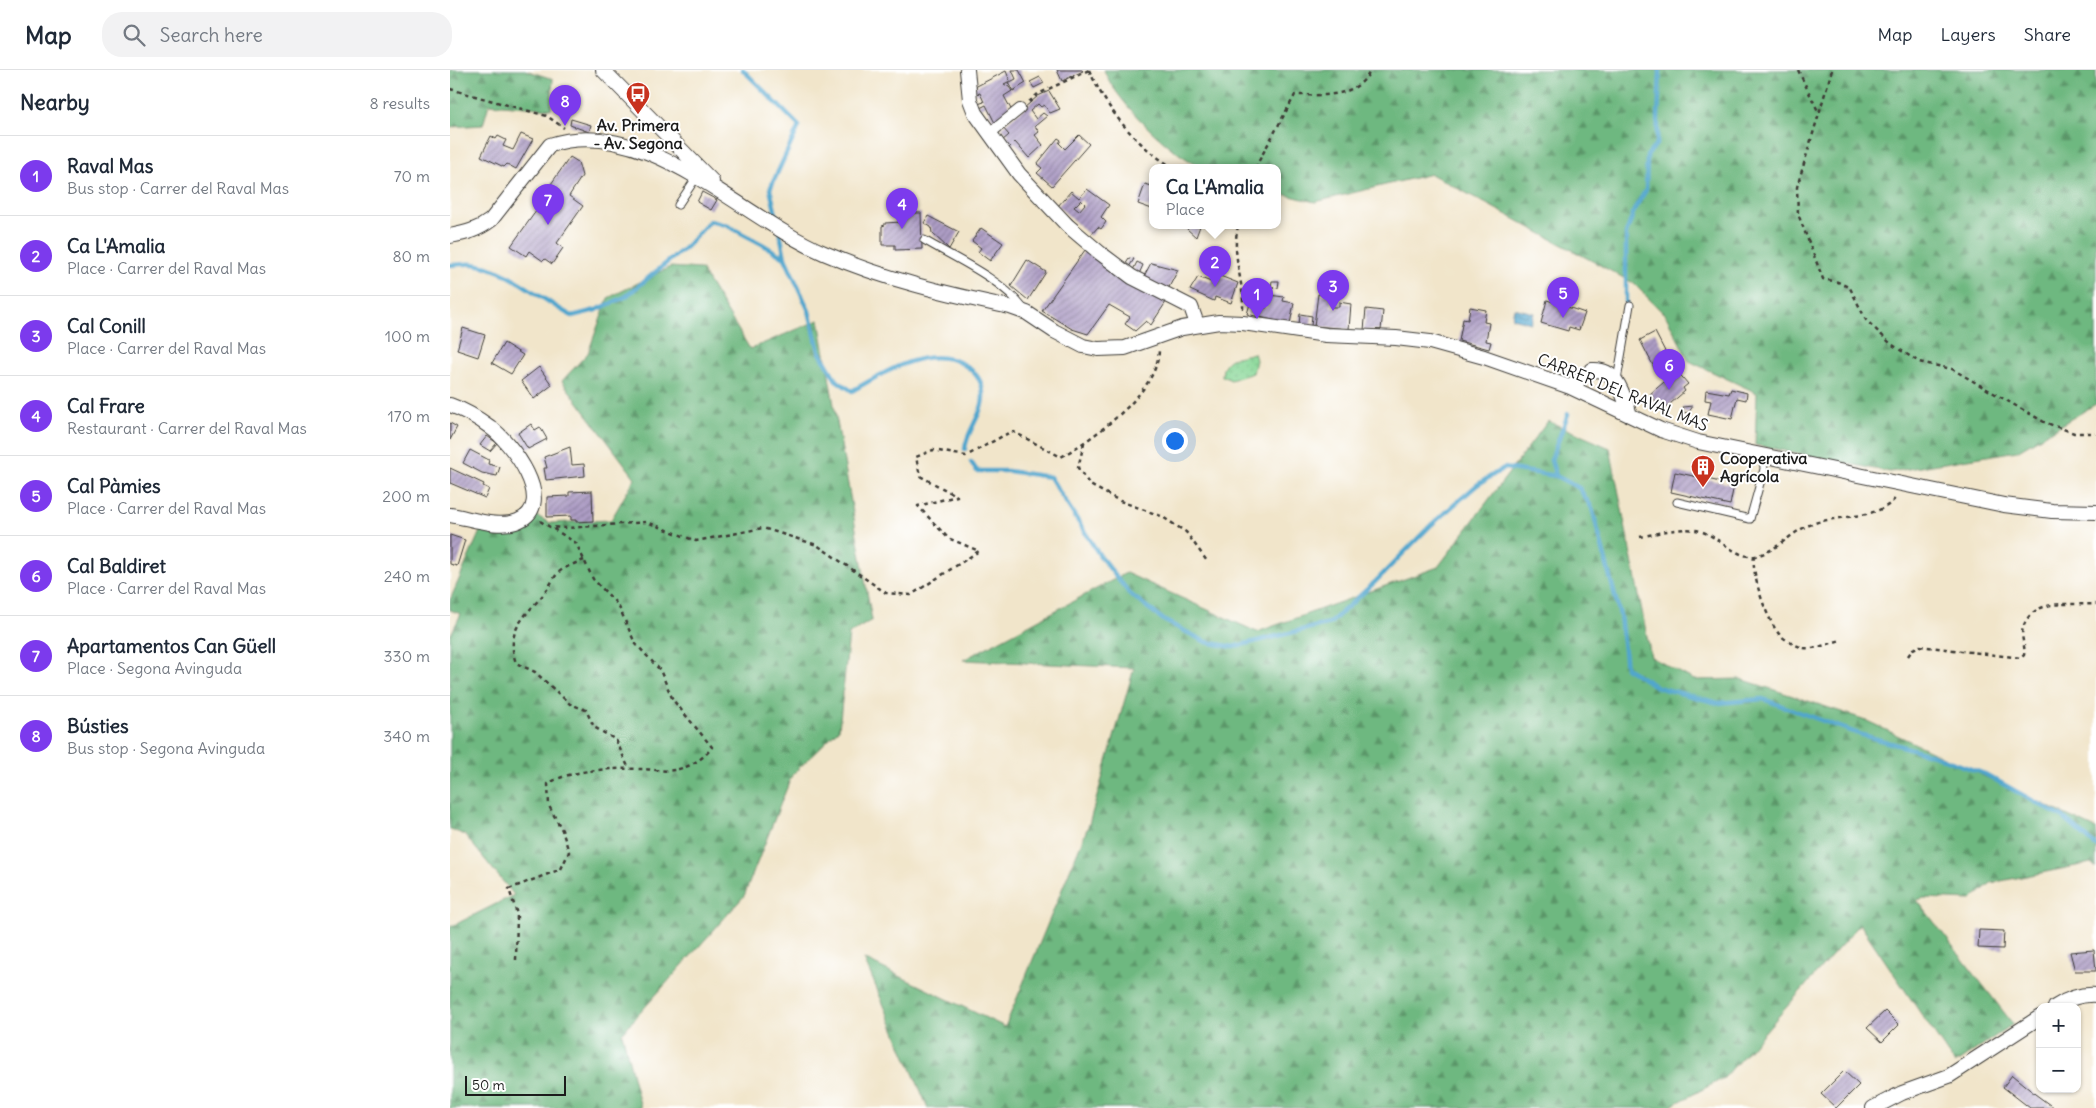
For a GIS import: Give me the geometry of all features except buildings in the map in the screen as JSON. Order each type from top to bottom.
[{"type":"street","points":[[603,70],[725,194]]},
{"type":"street","points":[[967,70],[971,106],[988,134],[1019,174],[1067,225],[1132,277],[1164,295],[1187,304],[1194,310],[1197,324]]},
{"type":"street","points":[[988,134],[1020,109]]},
{"type":"street","points":[[450,236],[467,233],[482,227],[491,220],[550,145],[564,140],[622,144],[648,151],[725,194]]},
{"type":"street","name":"CARRER DEL RAVAL MAS","points":[[725,194],[770,224],[823,253],[896,280],[1010,307],[1027,313],[1054,331],[1083,346],[1098,350],[1125,348],[1197,324],[1243,323],[1326,336],[1396,338],[1430,342],[1484,357],[1570,387],[1662,430],[1698,442],[2004,504],[2052,511],[2096,512]]},
{"type":"street","points":[[1570,387],[1592,370],[1607,372],[1617,380],[1630,415]]},
{"type":"street","points":[[450,405],[490,427],[514,451],[527,472],[533,489],[533,500],[528,514],[520,520],[505,523],[450,515]]},
{"type":"street","points":[[2062,1003],[2087,994],[2096,995]]},
{"type":"street","points":[[1873,1108],[1902,1093],[1949,1076],[2036,1020]]},
{"type":"lane","points":[[678,205],[696,178]]},
{"type":"lane","points":[[924,240],[1014,296],[1027,313]]},
{"type":"lane","points":[[1617,380],[1630,305]]},
{"type":"lane","points":[[1677,502],[1750,518],[1764,469],[1762,456]]},
{"type":"path","points":[[1020,109],[1038,94],[1089,70],[1110,106],[1129,132],[1152,153],[1168,164]]},
{"type":"path","points":[[1257,164],[1295,95],[1342,94],[1365,81],[1371,70]]},
{"type":"path","points":[[1798,70],[1818,111]]},
{"type":"path","points":[[1832,70],[1796,187],[1798,214],[1822,278],[1838,282],[1850,288],[1866,320],[1891,344],[1919,362],[1952,369],[2044,422],[2074,433],[2096,432]]},
{"type":"path","points":[[450,89],[547,116],[579,140]]},
{"type":"path","points":[[1238,229],[1235,246],[1242,284],[1243,323]]},
{"type":"path","points":[[550,527],[647,522],[696,541],[763,528],[817,545],[886,594],[911,595],[979,552],[948,538],[918,506],[957,496],[920,476],[916,457],[933,450],[966,456],[1012,431],[1061,457],[1084,443],[1115,418],[1152,377],[1159,356],[1159,336]]},
{"type":"path","points":[[1084,443],[1078,468],[1090,485],[1120,501],[1161,516],[1186,532],[1207,561]]},
{"type":"path","points":[[1640,537],[1679,529],[1699,531],[1741,554],[1754,556],[1764,553],[1811,524],[1846,518],[1892,503],[1898,494],[1900,482]]},
{"type":"path","points":[[516,960],[517,914],[509,889],[561,869],[569,852],[562,830],[549,806],[548,784],[559,776],[629,769],[674,770],[705,758],[712,746],[673,700],[660,670],[635,643],[618,605],[593,580],[576,543],[528,514]]},
{"type":"path","points":[[1754,556],[1752,565],[1756,581],[1772,624],[1780,636],[1804,648],[1841,640]]},
{"type":"path","points":[[584,560],[559,572],[544,595],[528,610],[514,632],[512,653],[516,663],[535,672],[570,704],[586,710],[594,727],[616,740],[629,769]]},
{"type":"path","points":[[1908,656],[1913,648],[1920,646],[2021,658],[2025,650],[2023,629],[2027,619],[2039,608],[2054,604],[2096,604]]},
{"type":"green space","points":[[450,70],[525,70],[553,79],[551,109],[489,104],[483,125],[450,127]]},
{"type":"green space","points":[[1104,70],[2096,70],[2096,404],[2017,451],[1890,472],[1755,445],[1757,393],[1689,361],[1666,316],[1633,283],[1431,174],[1315,202],[1281,194],[1281,164],[1195,164],[1180,155],[1148,128],[1120,97]]},
{"type":"green space","points":[[670,267],[701,269],[750,349],[819,320],[872,620],[849,634],[839,729],[792,775],[744,896],[622,1033],[641,1108],[450,1108],[450,927],[514,895],[465,835],[450,829],[450,636],[461,614],[450,610],[450,600],[481,529],[498,532],[510,531],[522,526],[535,515],[550,523],[611,520],[635,478],[562,381],[588,353],[608,298]]},
{"type":"green space","points":[[1254,353],[1256,360],[1253,373],[1231,380],[1222,376],[1225,364],[1232,358]]},
{"type":"green space","points":[[1548,421],[1610,448],[1651,657],[1694,680],[1741,679],[1863,719],[2096,829],[2096,868],[2091,863],[1991,883],[1971,900],[1924,898],[1917,900],[2013,1024],[1955,1064],[1860,924],[1724,1078],[1671,1106],[1672,1108],[928,1108],[864,959],[1005,1027],[1089,824],[1134,668],[963,660],[1126,573],[1257,632],[1438,567]]},
{"type":"water","points":[[1514,308],[1534,313],[1531,323],[1512,318]]},
{"type":"waterway","points":[[743,70],[799,126],[770,189],[778,223]]},
{"type":"waterway","points":[[1626,304],[1626,234],[1635,208],[1646,190],[1647,156],[1657,143],[1660,70]]},
{"type":"waterway","points":[[450,265],[473,264],[500,272],[572,316],[596,310],[625,297],[686,247],[710,221],[726,225],[785,258],[809,311],[819,351],[836,380],[852,391],[891,369],[920,359],[935,357],[949,359],[963,364],[972,371],[981,383],[983,396],[980,411],[969,433],[965,449]]},
{"type":"waterway","points":[[780,233],[785,258]]},
{"type":"waterway","points":[[1568,414],[1551,460],[1556,476],[1579,488],[1592,508],[1620,615],[1626,668],[1657,687],[1718,703],[1763,699],[1859,734],[1933,755],[1985,774],[2064,818],[2096,846]]},
{"type":"waterway","points":[[971,462],[977,471],[1008,471],[1050,477],[1100,556],[1130,594],[1165,621],[1206,642],[1233,647],[1330,623],[1375,582],[1431,525],[1477,485],[1504,468],[1556,476]]},
{"type":"place","name":"Av. Primera - Av. Segona","points":[[638,115]]},
{"type":"place","name":"Bústies","points":[[565,126]]},
{"type":"place","name":"Apartamentos Can Güell","points":[[548,225]]},
{"type":"place","name":"Cal Frare","points":[[902,229]]},
{"type":"place","name":"Ca L'Amalia","points":[[1215,287]]},
{"type":"place","name":"Cal Conill","points":[[1333,311]]},
{"type":"place","name":"Cal Pàmies","points":[[1563,318]]},
{"type":"place","name":"Raval Mas","points":[[1257,319]]},
{"type":"place","name":"Cal Baldiret","points":[[1669,390]]},
{"type":"place","name":"Cooperativa Agrícola","points":[[1703,488]]}]
